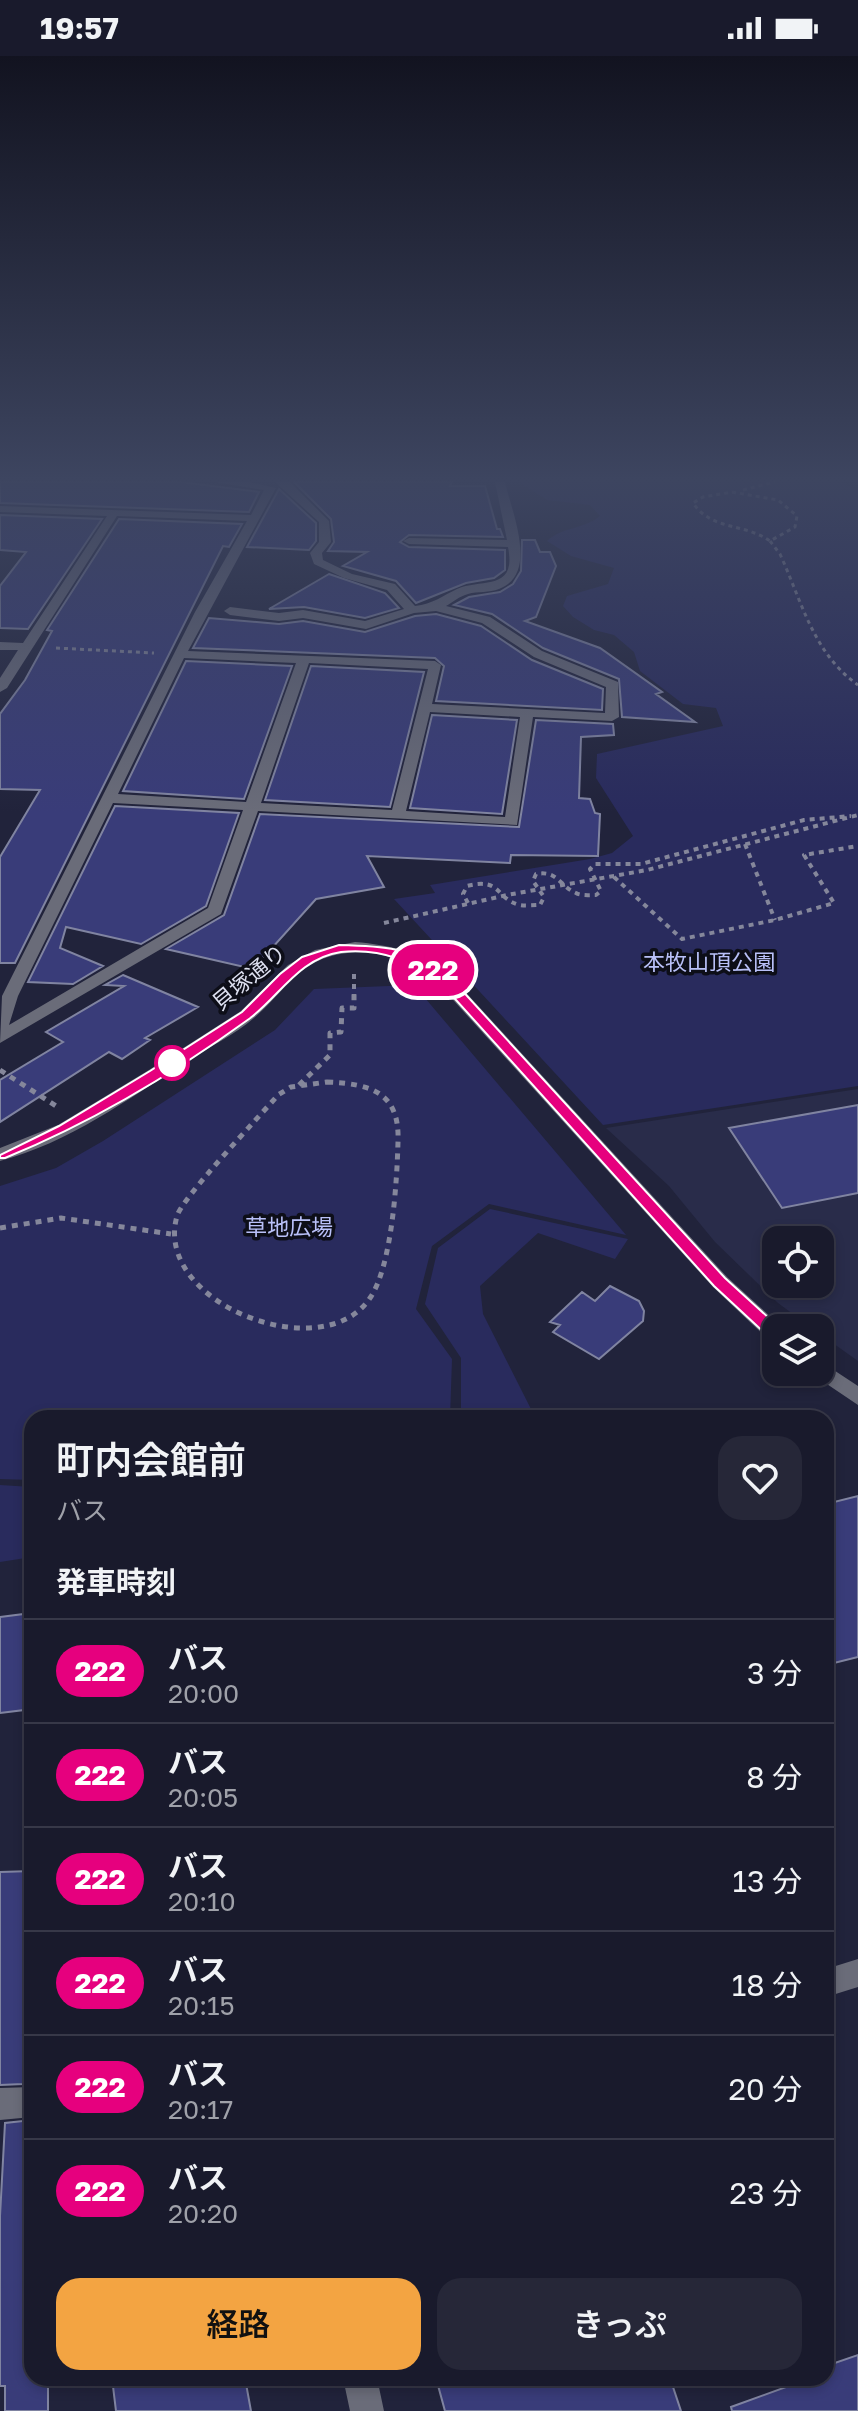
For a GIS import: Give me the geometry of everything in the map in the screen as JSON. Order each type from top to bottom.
[{"type":"street","points":[[0,688],[63,592]]},
{"type":"street","points":[[0,1026],[10,996],[180,654],[214,592]]},
{"type":"street","points":[[395,592],[412,610]]},
{"type":"street","points":[[436,607],[461,592]]},
{"type":"street","points":[[180,654],[304,659],[362,644],[412,610],[436,607],[486,620],[538,654],[613,685],[612,717],[425,708]]},
{"type":"street","points":[[230,611],[279,617],[303,614],[329,617],[362,644],[435,665],[398,815]]},
{"type":"street","points":[[0,646],[27,647]]},
{"type":"street","points":[[0,1038],[215,911],[304,659]]},
{"type":"street","points":[[109,798],[512,822],[527,713]]},
{"type":"street","name":"貝塚通り","points":[[0,1155],[79,1120],[247,1015],[284,977],[307,960],[339,948],[369,948],[419,960],[442,977],[720,1282],[762,1321]]},
{"type":"street","points":[[834,1379],[858,1397]]},
{"type":"street","points":[[834,1980],[858,1973]]},
{"type":"street","points":[[0,2104],[24,2102]]},
{"type":"street","points":[[362,2386],[367,2411]]},
{"type":"path","points":[[798,592],[817,645],[828,663],[858,685]]},
{"type":"path","points":[[27,647],[180,654]]},
{"type":"path","points":[[384,923],[507,895],[613,877],[858,815]]},
{"type":"path","points":[[468,903],[464,891],[467,886],[481,882],[495,885],[518,905],[533,906],[544,901],[534,877],[543,872],[557,874],[577,894],[596,895],[601,891],[590,869],[595,864],[641,864],[804,820],[851,816]]},
{"type":"path","points":[[745,844],[775,920]]},
{"type":"path","points":[[613,877],[682,939],[775,920],[834,903],[804,855],[858,846]]},
{"type":"path","points":[[299,1086],[330,1055],[330,1033],[341,1032],[342,1008],[354,1008],[354,974]]},
{"type":"path","points":[[341,975],[366,974]]},
{"type":"path","points":[[0,1070],[79,1120]]},
{"type":"path","points":[[327,1082],[355,1083],[376,1090],[390,1102],[398,1118],[399,1139],[385,1261],[379,1283],[368,1302],[344,1316],[314,1326],[279,1327],[245,1320],[218,1304],[175,1257],[171,1234],[178,1211],[198,1187],[278,1095],[299,1086],[327,1082]]},
{"type":"path","points":[[0,1228],[61,1218],[171,1234]]},
{"type":"shaded area","points":[[858,1089],[858,1361],[834,1344],[834,1314],[793,1314],[773,1298],[834,1298],[834,1226],[762,1226],[762,1288],[715,1242],[669,1186],[606,1128]]},
{"type":"green space","name":"本牧山頂公園","points":[[581,592],[858,592],[858,1086],[603,1125],[394,899],[435,893],[430,885],[612,853],[633,836],[596,778],[597,754],[723,726],[716,708],[683,704],[640,671],[634,652],[614,635],[594,630],[573,617],[563,606],[567,596]]},
{"type":"green space","name":"草地広場","points":[[414,985],[626,1235],[489,1204],[432,1246],[416,1309],[452,1359],[450,1410],[24,1410],[24,1480],[0,1479],[0,1186],[56,1168],[103,1141],[275,1030],[314,989]]},
{"type":"green space","points":[[490,1209],[628,1239],[615,1259],[538,1233],[480,1286],[483,1314],[531,1410],[461,1410],[461,1358],[425,1304],[438,1248]]},
{"type":"green space","points":[[0,1485],[24,1486],[24,1558],[0,1562]]},
{"type":"building","points":[[0,592],[53,592],[28,629],[0,628]]},
{"type":"building","points":[[72,592],[200,592],[15,963],[0,963],[0,857],[40,790],[0,789],[0,714],[25,680],[52,631],[47,630]]},
{"type":"building","points":[[298,592],[382,592],[399,608],[365,618],[304,607],[269,609]]},
{"type":"building","points":[[406,592],[444,592],[416,603]]},
{"type":"building","points":[[500,592],[546,592],[536,617],[525,621],[600,648],[662,692],[656,694],[695,722],[622,717],[619,679],[543,648],[492,614],[454,605],[469,597]]},
{"type":"building","points":[[436,614],[481,626],[532,660],[603,689],[602,710],[436,701],[444,666],[435,658],[193,648],[209,618],[279,624],[303,621],[365,632],[415,616]]},
{"type":"building","points":[[186,661],[292,666],[244,799],[123,791]]},
{"type":"building","points":[[311,666],[424,672],[390,807],[265,800]]},
{"type":"building","points":[[432,715],[517,720],[502,814],[410,808]]},
{"type":"building","points":[[536,720],[613,724],[614,735],[581,737],[579,798],[590,799],[595,813],[600,814],[598,856],[511,855],[510,863],[367,856],[384,887],[316,899],[253,969],[166,949],[224,915],[260,814],[519,827]]},
{"type":"building","points":[[115,806],[239,813],[206,906],[141,944],[66,927],[60,948],[103,966],[73,984],[28,982]]},
{"type":"building","points":[[123,975],[198,1007],[145,1038],[150,1040],[122,1059],[109,1052],[0,1122],[0,1080],[63,1042],[46,1032],[124,986],[105,985]]},
{"type":"building","points":[[858,1105],[858,1193],[782,1208],[729,1128]]},
{"type":"building","points":[[610,1286],[639,1301],[644,1311],[643,1321],[599,1359],[553,1332],[560,1325],[550,1322],[582,1292],[595,1301]]},
{"type":"building","points":[[858,1496],[858,1657],[834,1663],[834,1502]]},
{"type":"building","points":[[24,1614],[24,1710],[0,1713],[0,1617]]},
{"type":"building","points":[[24,1871],[23,2084],[0,2085],[0,1872]]},
{"type":"building","points":[[24,2121],[24,2386],[48,2386],[48,2411],[5,2411],[5,2386],[0,2386],[0,2216],[5,2123]]},
{"type":"building","points":[[858,2355],[858,2411],[732,2411],[731,2407],[789,2386],[834,2386],[834,2363]]},
{"type":"building","points":[[113,2386],[246,2386],[251,2411],[116,2411]]},
{"type":"building","points":[[438,2386],[673,2386],[681,2411],[445,2411]]},
{"type":"bus line","name":"222","points":[[0,1155],[65,1129],[155,1074],[247,1015],[284,977],[307,960],[339,948],[389,950],[419,960],[442,977],[720,1282],[762,1321]]}]
